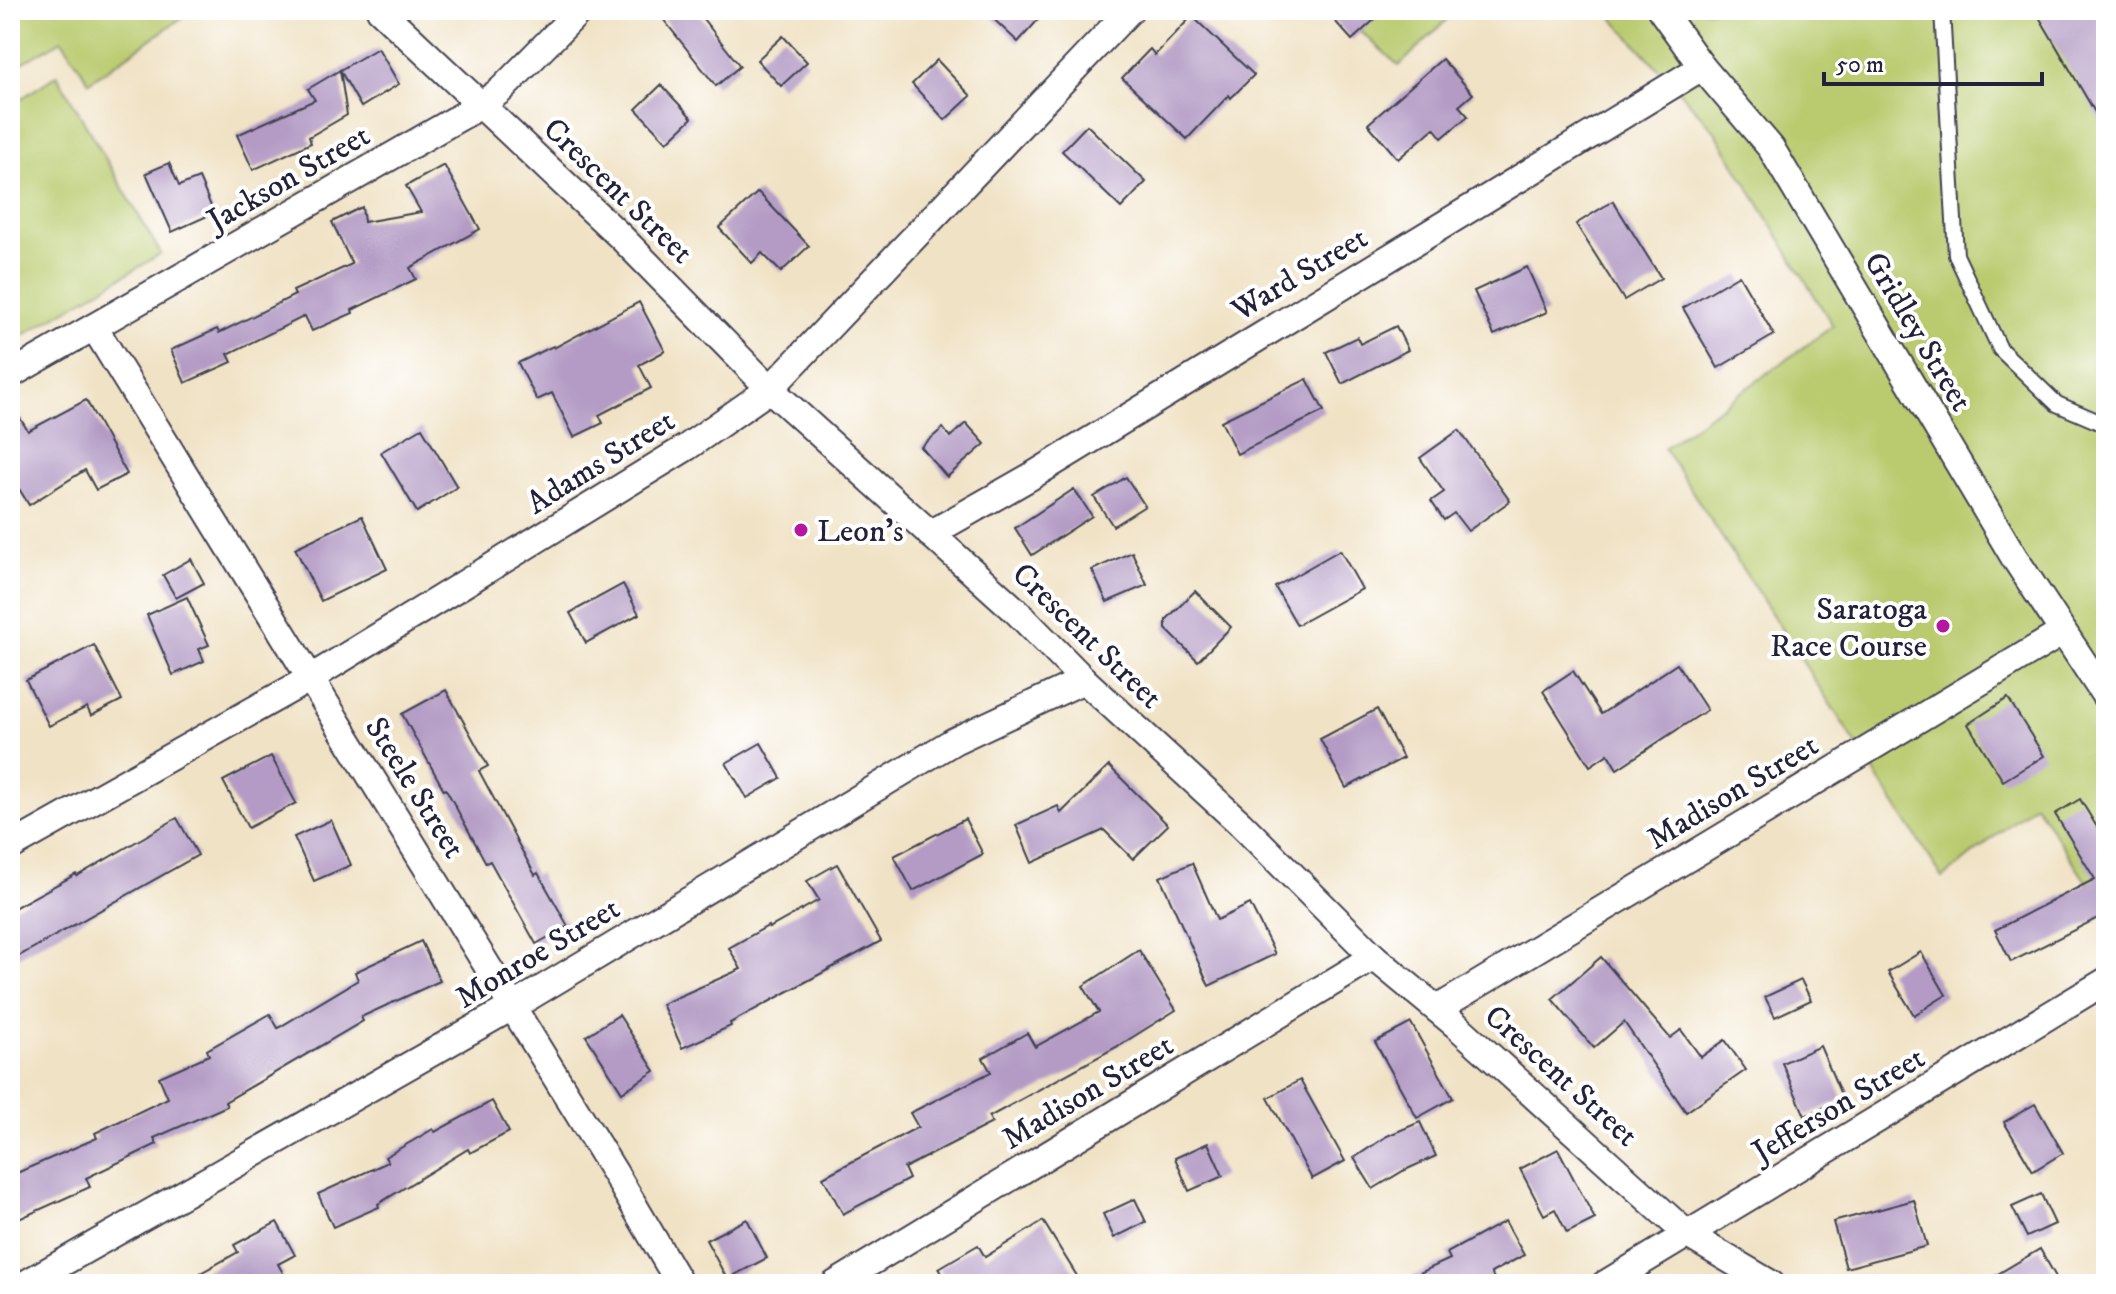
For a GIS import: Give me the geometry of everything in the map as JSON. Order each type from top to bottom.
[{"type":"street","name":"Crescent Street","points":[[380,10],[621,237],[770,389],[1015,610],[1084,680],[1240,823],[1374,957],[1437,1009],[1688,1235],[1771,1284]]},
{"type":"street","name":"Jackson Street","points":[[10,375],[481,105],[501,90],[580,10]]},
{"type":"street","name":"Adams Street","points":[[10,847],[309,679],[687,447],[770,389],[1130,10]]},
{"type":"street","name":"Gridley Street","points":[[1661,10],[1702,67],[1771,148],[2014,557],[2106,697]]},
{"type":"street","name":"Ward Street","points":[[930,534],[1030,477],[1702,67]]},
{"type":"street","name":"Steele Street","points":[[94,327],[680,1284]]},
{"type":"street","name":"Madison Street","points":[[1437,1009],[2063,632]]},
{"type":"street","name":"Monroe Street","points":[[25,1284],[512,1007],[954,741],[1084,680]]},
{"type":"street","name":"Madison Street","points":[[835,1284],[1374,957]]},
{"type":"street","name":"Jefferson Street","points":[[1605,1284],[2106,981]]},
{"type":"lane","points":[[1942,10],[1956,255],[2000,349],[2057,404],[2106,425]]},
{"type":"green space","points":[[10,10],[193,10],[89,82],[62,40],[10,70]]},
{"type":"green space","points":[[1337,10],[1457,10],[1399,66]]},
{"type":"green space","name":"Saratoga Race Course","points":[[1605,10],[2106,10],[2106,912],[2035,804],[1943,878],[1664,448],[1833,326],[1714,130]]},
{"type":"green space","points":[[57,75],[161,254],[10,343],[10,106]]},
{"type":"building","points":[[656,10],[696,10],[740,66],[716,86]]},
{"type":"building","points":[[984,10],[1047,10],[1018,42]]},
{"type":"building","points":[[1325,10],[1385,10],[1352,40]]},
{"type":"building","points":[[2035,10],[2106,10],[2106,131]]},
{"type":"building","points":[[1192,16],[1254,75],[1231,98],[1229,95],[1187,139],[1122,78],[1150,49],[1155,55]]},
{"type":"building","points":[[783,36],[807,62],[781,86],[757,60]]},
{"type":"building","points":[[378,48],[399,84],[361,107],[340,70]]},
{"type":"building","points":[[1442,59],[1473,94],[1459,106],[1468,116],[1442,138],[1434,128],[1398,159],[1368,124]]},
{"type":"building","points":[[937,60],[971,96],[945,120],[912,84]]},
{"type":"building","points":[[340,70],[347,115],[309,137],[311,143],[253,170],[237,135],[315,100],[308,89]]},
{"type":"building","points":[[661,85],[692,118],[667,142],[636,109]]},
{"type":"building","points":[[1087,125],[1146,182],[1121,208],[1062,151]]},
{"type":"building","points":[[169,163],[179,186],[199,178],[214,213],[172,232],[146,173]]},
{"type":"building","points":[[444,165],[480,229],[410,268],[416,279],[352,310],[353,313],[312,331],[305,316],[228,354],[232,362],[185,383],[171,350],[217,329],[219,333],[295,295],[293,291],[352,264],[332,222],[362,207],[364,222],[421,212],[406,186]]},
{"type":"building","points":[[758,192],[809,246],[781,272],[762,253],[752,263],[719,228]]},
{"type":"building","points":[[1613,201],[1661,278],[1624,300],[1576,224]]},
{"type":"building","points":[[1527,267],[1547,312],[1494,335],[1474,291]]},
{"type":"building","points":[[1739,275],[1774,335],[1718,368],[1683,308]]},
{"type":"building","points":[[639,302],[665,351],[639,365],[651,388],[599,415],[603,423],[574,437],[552,393],[537,400],[518,363],[554,348]]},
{"type":"building","points":[[1396,326],[1408,350],[1342,384],[1326,352],[1357,337],[1360,344]]},
{"type":"building","points":[[1307,379],[1324,411],[1237,454],[1221,421]]},
{"type":"building","points":[[86,400],[127,474],[96,490],[85,470],[29,505],[10,474],[10,402],[28,431]]},
{"type":"building","points":[[966,423],[985,444],[947,477],[921,447],[943,428],[950,437]]},
{"type":"building","points":[[422,428],[457,487],[417,512],[381,452]]},
{"type":"building","points":[[1459,430],[1510,501],[1468,531],[1454,513],[1444,520],[1431,501],[1444,492],[1420,458]]},
{"type":"building","points":[[1126,477],[1145,506],[1113,526],[1094,497]]},
{"type":"building","points":[[1074,489],[1092,516],[1032,555],[1015,528]]},
{"type":"building","points":[[362,516],[387,569],[321,601],[295,548]]},
{"type":"building","points":[[1340,550],[1362,589],[1297,625],[1275,587]]},
{"type":"building","points":[[1132,552],[1147,585],[1107,602],[1092,570]]},
{"type":"building","points":[[191,559],[204,583],[176,598],[163,575]]},
{"type":"building","points":[[623,584],[639,614],[586,643],[570,613]]},
{"type":"building","points":[[1195,591],[1231,627],[1198,661],[1166,629],[1166,620]]},
{"type":"building","points":[[187,597],[209,645],[199,649],[204,661],[173,675],[147,615]]},
{"type":"building","points":[[94,645],[122,700],[91,716],[87,707],[49,726],[26,680]]},
{"type":"building","points":[[1677,664],[1707,710],[1617,769],[1608,754],[1590,766],[1543,691],[1573,671],[1601,714]]},
{"type":"building","points":[[446,690],[488,766],[479,771],[535,875],[538,873],[568,926],[536,944],[490,861],[486,863],[402,714]]},
{"type":"building","points":[[2008,698],[2044,756],[2003,781],[1968,724]]},
{"type":"building","points":[[1377,709],[1403,758],[1346,788],[1320,739]]},
{"type":"building","points":[[761,743],[781,778],[747,798],[726,763]]},
{"type":"building","points":[[271,756],[296,803],[248,828],[223,781]]},
{"type":"building","points":[[1109,766],[1168,825],[1133,859],[1104,830],[1032,863],[1016,825],[1058,806],[1061,813]]},
{"type":"building","points":[[2080,799],[2106,842],[2106,914],[2011,962],[1995,930],[2095,879],[2055,814]]},
{"type":"building","points":[[177,818],[198,855],[10,961],[10,910],[77,876]]},
{"type":"building","points":[[965,819],[983,854],[913,891],[894,856]]},
{"type":"building","points":[[331,820],[351,865],[314,881],[294,837]]},
{"type":"building","points":[[1192,863],[1217,920],[1250,904],[1275,954],[1209,986],[1160,877]]},
{"type":"building","points":[[837,864],[881,941],[730,1023],[731,1026],[682,1048],[662,1004],[741,969],[729,948],[819,900],[807,881]]},
{"type":"building","points":[[421,941],[440,981],[361,1017],[363,1021],[225,1102],[227,1106],[154,1138],[157,1144],[86,1178],[90,1187],[10,1223],[10,1176],[97,1138],[95,1133],[168,1098],[159,1077],[209,1055],[207,1050],[270,1014],[278,1028],[358,980],[355,972]]},
{"type":"building","points":[[1139,950],[1176,1010],[1120,1045],[989,1117],[992,1123],[904,1168],[909,1179],[843,1214],[823,1177],[918,1127],[910,1113],[991,1072],[983,1058],[1027,1033],[1035,1047],[1099,1012],[1083,986]]},
{"type":"building","points":[[1921,952],[1946,995],[1914,1015],[1888,972]]},
{"type":"building","points":[[1601,957],[1670,1038],[1681,1030],[1701,1057],[1725,1040],[1746,1070],[1686,1112],[1624,1022],[1594,1048],[1552,999]]},
{"type":"building","points":[[1801,980],[1811,1000],[1775,1017],[1765,997]]},
{"type":"building","points":[[619,1015],[655,1071],[622,1092],[586,1036]]},
{"type":"building","points":[[1411,1023],[1453,1098],[1417,1118],[1375,1042]]},
{"type":"building","points":[[1820,1046],[1843,1099],[1805,1116],[1782,1063]]},
{"type":"building","points":[[1300,1080],[1345,1161],[1312,1179],[1268,1098]]},
{"type":"building","points":[[492,1101],[509,1132],[470,1153],[468,1149],[378,1204],[379,1207],[333,1227],[318,1194],[388,1162],[385,1157],[433,1129],[435,1132]]},
{"type":"building","points":[[2035,1104],[2063,1153],[2033,1171],[2004,1122]]},
{"type":"building","points":[[1420,1122],[1436,1156],[1373,1189],[1354,1158],[1387,1136]]},
{"type":"building","points":[[1208,1143],[1223,1176],[1189,1191],[1175,1158]]},
{"type":"building","points":[[1558,1149],[1595,1219],[1567,1233],[1555,1209],[1544,1215],[1520,1169]]},
{"type":"building","points":[[2041,1194],[2055,1224],[2027,1237],[2012,1207]]},
{"type":"building","points":[[1135,1199],[1146,1222],[1114,1238],[1103,1214]]},
{"type":"building","points":[[1914,1200],[1927,1246],[1846,1268],[1833,1222]]},
{"type":"building","points":[[747,1219],[767,1258],[727,1279],[706,1240]]},
{"type":"building","points":[[1043,1221],[1082,1284],[948,1284],[939,1268],[978,1245],[985,1257]]},
{"type":"building","points":[[1505,1221],[1524,1255],[1491,1273],[1497,1284],[1396,1284],[1450,1259],[1447,1253]]},
{"type":"building","points":[[277,1222],[295,1255],[278,1264],[284,1275],[267,1284],[181,1284],[238,1252],[234,1245]]},
{"type":"building","points":[[2040,1249],[2060,1284],[1981,1284]]},
{"type":"place","name":"Leon's","points":[[801,530]]},
{"type":"place","name":"Saratoga Race Course","points":[[1943,626]]}]
